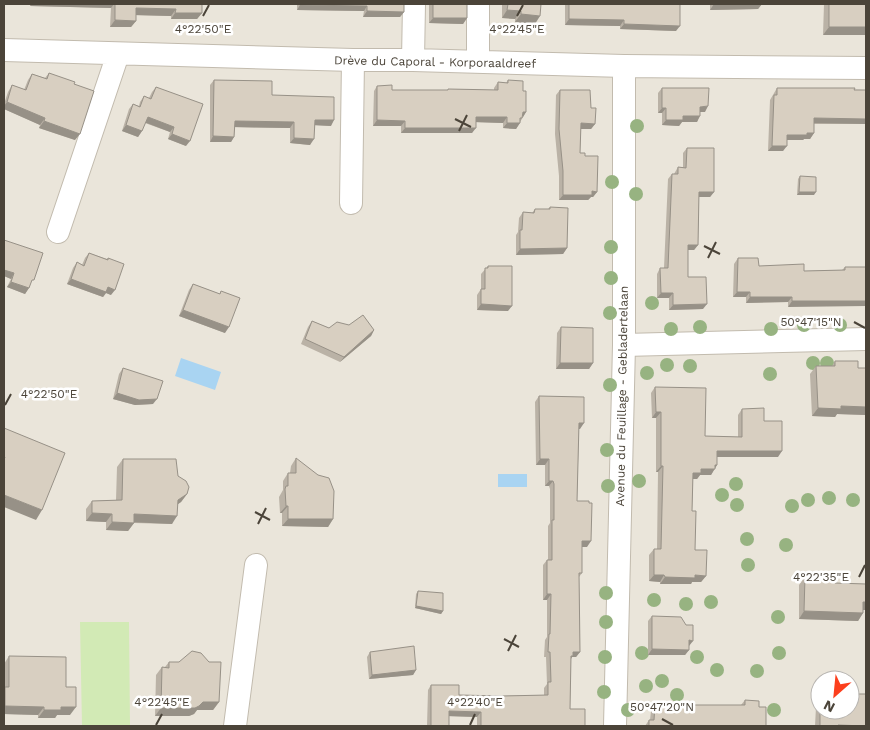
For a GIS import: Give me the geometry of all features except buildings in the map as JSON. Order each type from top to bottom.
[{"type":"street","points":[[413,60],[414,4]]},
{"type":"street","points":[[478,4],[478,62]]},
{"type":"street","name":"Drève du Caporal - Korporaaldreef","points":[[13,51],[624,66],[866,68]]},
{"type":"street","points":[[58,232],[118,54]]},
{"type":"street","points":[[351,204],[353,60]]},
{"type":"street","name":"Avenue du Feuillage - Gebladertelaan","points":[[615,726],[624,345],[624,66]]},
{"type":"street","points":[[624,345],[866,339]]},
{"type":"street","points":[[235,726],[256,565]]},
{"type":"shaded area","points":[[4,4],[866,4],[866,726],[4,726]]},
{"type":"green space","points":[[80,622],[129,622],[130,726],[82,726]]},
{"type":"water","points":[[181,358],[221,372],[215,390],[175,376]]},
{"type":"water","points":[[498,474],[527,474],[527,487],[498,487]]}]
